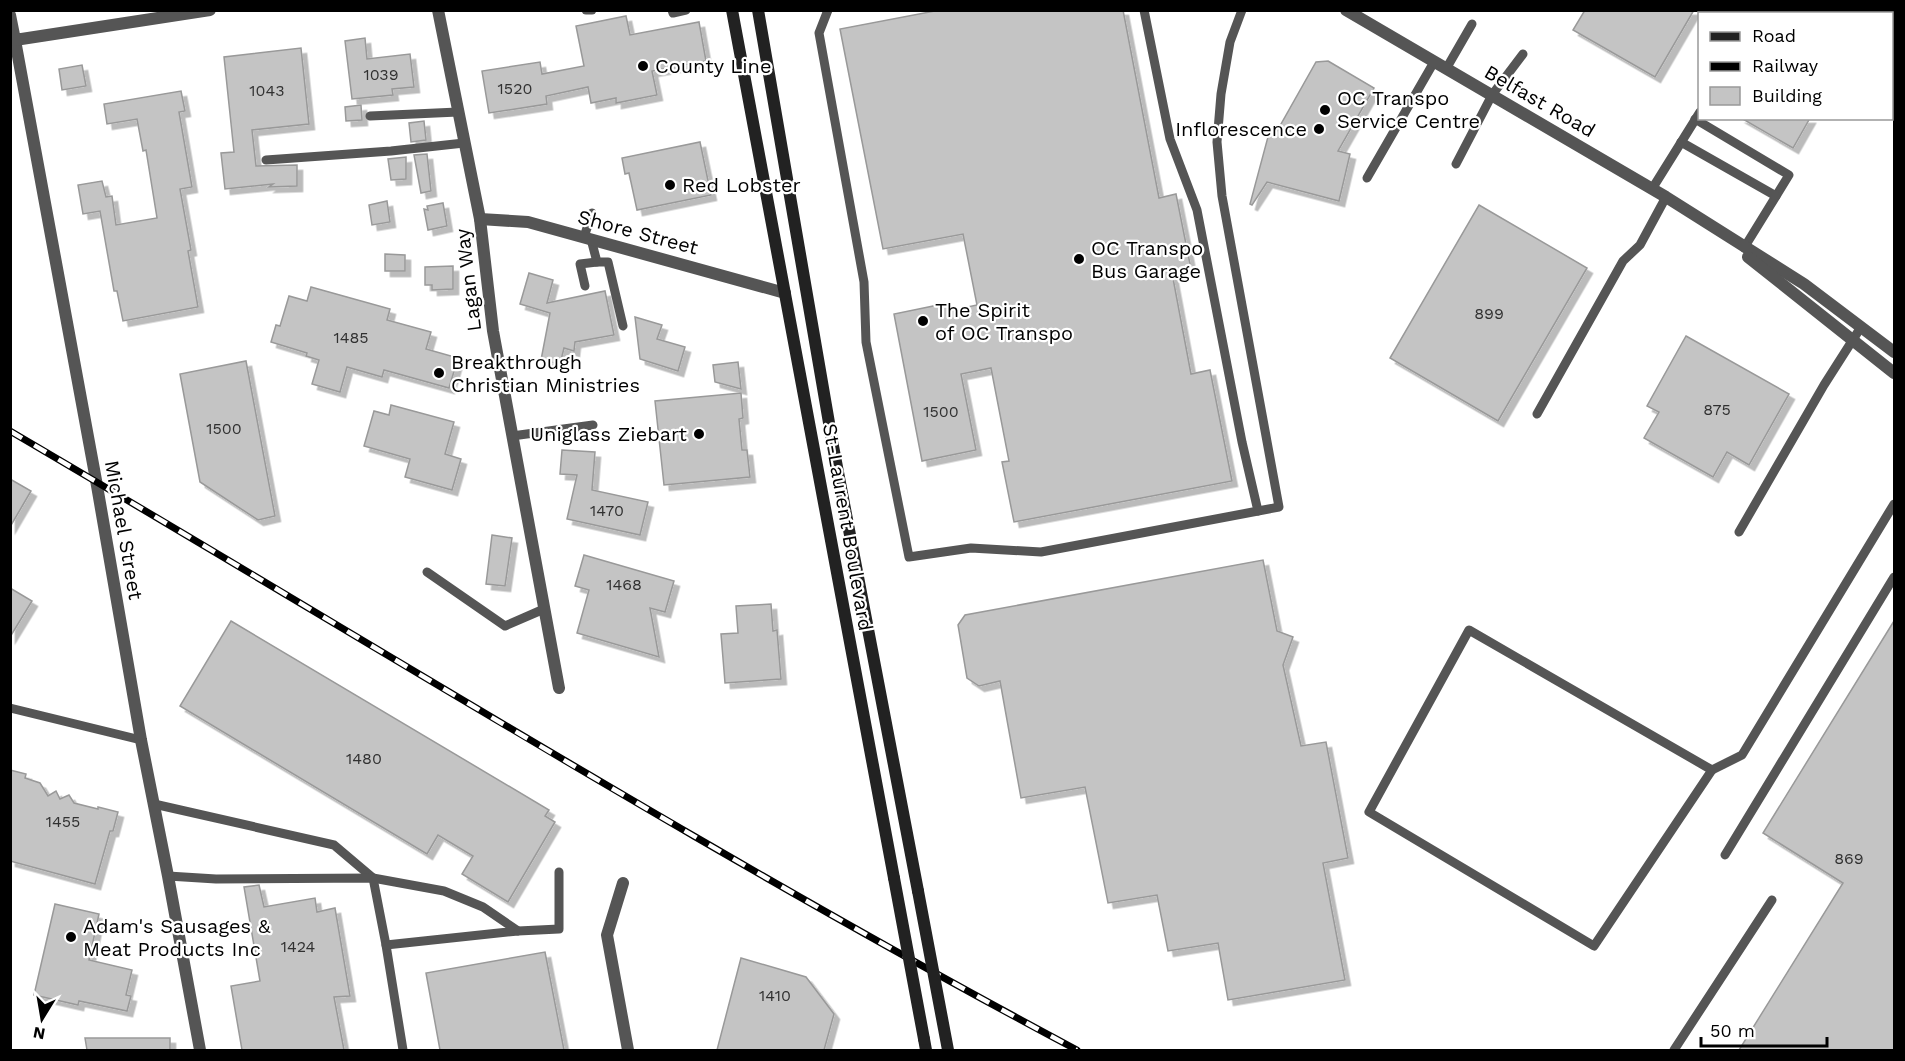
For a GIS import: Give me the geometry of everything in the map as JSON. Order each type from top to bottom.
[{"type":"main road","name":"St-Laurent Boulevard","points":[[732,10],[925,1045]]},
{"type":"main road","name":"St-Laurent Boulevard","points":[[758,11],[833,446],[948,1050]]},
{"type":"street","points":[[15,39],[210,10]]},
{"type":"street","name":"Lagan Way","points":[[438,10],[480,219],[493,331],[559,688]]},
{"type":"street","name":"Belfast Road","points":[[1346,10],[1666,197],[1804,284],[1894,352]]},
{"type":"street","name":"Michael Street","points":[[10,15],[96,480],[141,740],[200,1050]]},
{"type":"street","name":"Shore Street","points":[[480,219],[528,222],[785,293]]},
{"type":"street","name":"Belfast Road","points":[[1712,228],[1894,373]]},
{"type":"street","points":[[622,883],[607,935],[628,1050]]},
{"type":"lane","points":[[586,10],[592,10]]},
{"type":"lane","points":[[672,10],[673,13],[686,10]]},
{"type":"lane","points":[[828,10],[819,33],[864,282],[866,342],[909,557],[970,548],[1041,552],[1279,507],[1222,196],[1217,142],[1221,94],[1230,42],[1242,10]]},
{"type":"lane","points":[[1144,10],[1170,139],[1197,210],[1242,442],[1258,511]]},
{"type":"lane","points":[[1446,69],[1472,24]]},
{"type":"lane","points":[[1456,164],[1492,95],[1522,54]]},
{"type":"lane","points":[[1367,178],[1434,62]]},
{"type":"lane","points":[[370,116],[458,112]]},
{"type":"lane","points":[[1652,189],[1697,115]]},
{"type":"lane","points":[[1705,120],[1789,175],[1744,248]]},
{"type":"lane","points":[[266,160],[391,151],[464,142]]},
{"type":"lane","points":[[1681,142],[1776,196]]},
{"type":"lane","points":[[1537,414],[1623,261],[1640,245],[1666,197]]},
{"type":"lane","points":[[592,213],[587,238],[597,262]]},
{"type":"lane","points":[[585,286],[580,264],[608,262],[623,326]]},
{"type":"lane","points":[[1739,532],[1861,327]]},
{"type":"lane","points":[[512,436],[593,425]]},
{"type":"lane","points":[[1712,770],[1469,630],[1369,812],[1594,946],[1712,770],[1742,755],[1894,504]]},
{"type":"lane","points":[[427,572],[505,626],[544,609]]},
{"type":"lane","points":[[1725,855],[1894,578]]},
{"type":"lane","points":[[10,708],[141,740]]},
{"type":"lane","points":[[154,804],[334,845],[373,878],[403,1050]]},
{"type":"lane","points":[[386,945],[559,929],[559,872]]},
{"type":"lane","points":[[168,876],[227,879],[373,878],[444,891],[483,907],[518,931]]},
{"type":"lane","points":[[1674,1050],[1772,900]]},
{"type":"building","name":"OC Transpo Bus Garage","points":[[940,10],[1123,10],[1159,198],[1176,194],[1191,269],[1172,273],[1191,374],[1210,370],[1232,481],[1014,522],[1002,462],[1009,461],[991,368],[961,374],[976,450],[922,461],[894,314],[948,303],[949,311],[977,305],[963,234],[883,249],[840,29]]},
{"type":"building","points":[[1585,10],[1694,10],[1655,77],[1573,30]]},
{"type":"building","points":[[626,16],[630,35],[699,22],[706,61],[652,71],[657,95],[616,103],[616,98],[591,103],[588,87],[546,96],[547,104],[489,113],[482,71],[540,62],[542,74],[584,66],[576,26]]},
{"type":"building","points":[[365,38],[367,59],[410,54],[414,87],[392,89],[393,95],[352,99],[345,41]]},
{"type":"building","points":[[301,48],[309,124],[252,130],[256,166],[297,165],[297,186],[269,187],[273,184],[225,189],[221,153],[234,152],[224,57]]},
{"type":"building","name":"OC Transpo Service Centre","points":[[1328,61],[1374,88],[1338,151],[1350,154],[1339,201],[1267,182],[1252,205],[1250,204],[1269,133],[1277,131],[1316,62]]},
{"type":"building","points":[[82,65],[86,86],[62,90],[59,69]]},
{"type":"building","points":[[181,91],[185,111],[179,112],[192,187],[180,189],[198,307],[123,321],[117,291],[114,291],[100,211],[83,214],[78,185],[102,181],[106,197],[112,196],[116,225],[157,218],[146,150],[143,151],[137,119],[107,124],[104,104]]},
{"type":"building","points":[[361,105],[362,120],[346,121],[345,107]]},
{"type":"building","points":[[1744,120],[1809,120],[1793,148]]},
{"type":"building","points":[[424,121],[426,140],[411,142],[409,123]]},
{"type":"building","name":"Red Lobster","points":[[700,142],[711,195],[637,210],[629,173],[625,174],[622,158]]},
{"type":"building","points":[[427,154],[431,191],[421,193],[414,155]]},
{"type":"building","points":[[406,157],[406,179],[391,180],[388,159]]},
{"type":"building","points":[[387,201],[390,222],[372,225],[369,205]]},
{"type":"building","points":[[443,203],[447,226],[428,230],[424,209],[428,210],[427,206]]},
{"type":"building","points":[[1479,205],[1587,268],[1498,421],[1390,358]]},
{"type":"building","points":[[385,254],[405,255],[405,271],[385,271]]},
{"type":"building","points":[[453,266],[453,289],[432,290],[432,285],[425,285],[425,267]]},
{"type":"building","points":[[529,273],[553,280],[547,303],[605,291],[614,335],[575,342],[574,351],[564,348],[560,364],[541,360],[550,313],[520,304]]},
{"type":"building","points":[[311,287],[390,309],[387,320],[431,332],[426,349],[458,358],[449,388],[384,370],[382,377],[347,367],[340,392],[312,384],[319,360],[306,356],[307,353],[271,342],[276,325],[280,326],[289,296],[307,301]]},
{"type":"building","points":[[635,317],[662,325],[657,339],[685,347],[678,371],[640,359]]},
{"type":"building","points":[[1686,336],[1789,394],[1749,465],[1727,452],[1713,477],[1644,438],[1659,412],[1647,406]]},
{"type":"building","points":[[246,361],[275,516],[258,520],[200,482],[180,374]]},
{"type":"building","points":[[738,362],[741,389],[715,382],[713,365]]},
{"type":"building","name":"Uniglass Ziebart","points":[[741,393],[743,418],[739,419],[742,450],[747,450],[750,477],[664,485],[655,401]]},
{"type":"building","points":[[391,405],[454,422],[445,454],[461,459],[452,490],[405,477],[410,459],[364,446],[374,411],[389,415]]},
{"type":"building","points":[[562,450],[595,452],[592,490],[648,502],[640,535],[567,519],[577,475],[560,474]]},
{"type":"building","points":[[10,479],[31,491],[10,527]]},
{"type":"building","points":[[492,535],[512,538],[505,586],[486,584]]},
{"type":"building","points":[[584,555],[674,581],[665,612],[650,608],[659,657],[577,633],[589,590],[575,586]]},
{"type":"building","points":[[1263,560],[1277,631],[1293,637],[1283,665],[1301,746],[1326,742],[1348,858],[1323,863],[1345,980],[1228,1000],[1218,943],[1168,951],[1157,895],[1108,903],[1085,787],[1021,798],[1000,681],[979,686],[967,678],[958,625],[965,615]]},
{"type":"building","points":[[10,588],[32,601],[10,637]]},
{"type":"building","points":[[771,604],[773,631],[777,630],[781,679],[725,683],[721,634],[738,633],[736,606]]},
{"type":"building","points":[[231,621],[549,810],[545,816],[555,822],[508,902],[462,874],[473,856],[438,835],[427,854],[180,706]]},
{"type":"building","points":[[1894,621],[1894,1050],[1739,1050],[1843,883],[1763,833]]},
{"type":"building","points":[[10,770],[26,774],[25,778],[40,783],[48,796],[56,791],[60,799],[69,795],[74,803],[118,812],[113,831],[110,831],[95,884],[10,861]]},
{"type":"building","points":[[259,885],[264,907],[315,898],[317,912],[335,908],[350,996],[334,997],[344,1050],[242,1050],[231,986],[260,981],[244,887]]},
{"type":"building","name":"Adam's Sausages & Meat Products Inc","points":[[55,904],[99,914],[89,960],[132,970],[126,995],[131,996],[127,1011],[79,1001],[78,1005],[34,995]]},
{"type":"building","points":[[545,952],[564,1050],[440,1050],[426,973]]},
{"type":"building","points":[[741,958],[806,977],[834,1014],[824,1050],[717,1050]]},
{"type":"building","points":[[85,1038],[170,1038],[170,1050],[87,1050]]},
{"type":"railway","points":[[10,431],[673,824],[941,977],[1077,1050]]},
{"type":"place","name":"County Line","points":[[643,66]]},
{"type":"place","name":"OC Transpo Service Centre","points":[[1325,110]]},
{"type":"place","name":"Inflorescence","points":[[1319,129]]},
{"type":"place","name":"Red Lobster","points":[[670,185]]},
{"type":"place","name":"OC Transpo Bus Garage","points":[[1079,259]]},
{"type":"place","name":"The Spirit of OC Transpo","points":[[923,321]]},
{"type":"place","name":"Breakthrough Christian Ministries","points":[[439,373]]},
{"type":"place","name":"Uniglass Ziebart","points":[[699,434]]},
{"type":"place","name":"Adam's Sausages & Meat Products Inc","points":[[71,937]]}]
